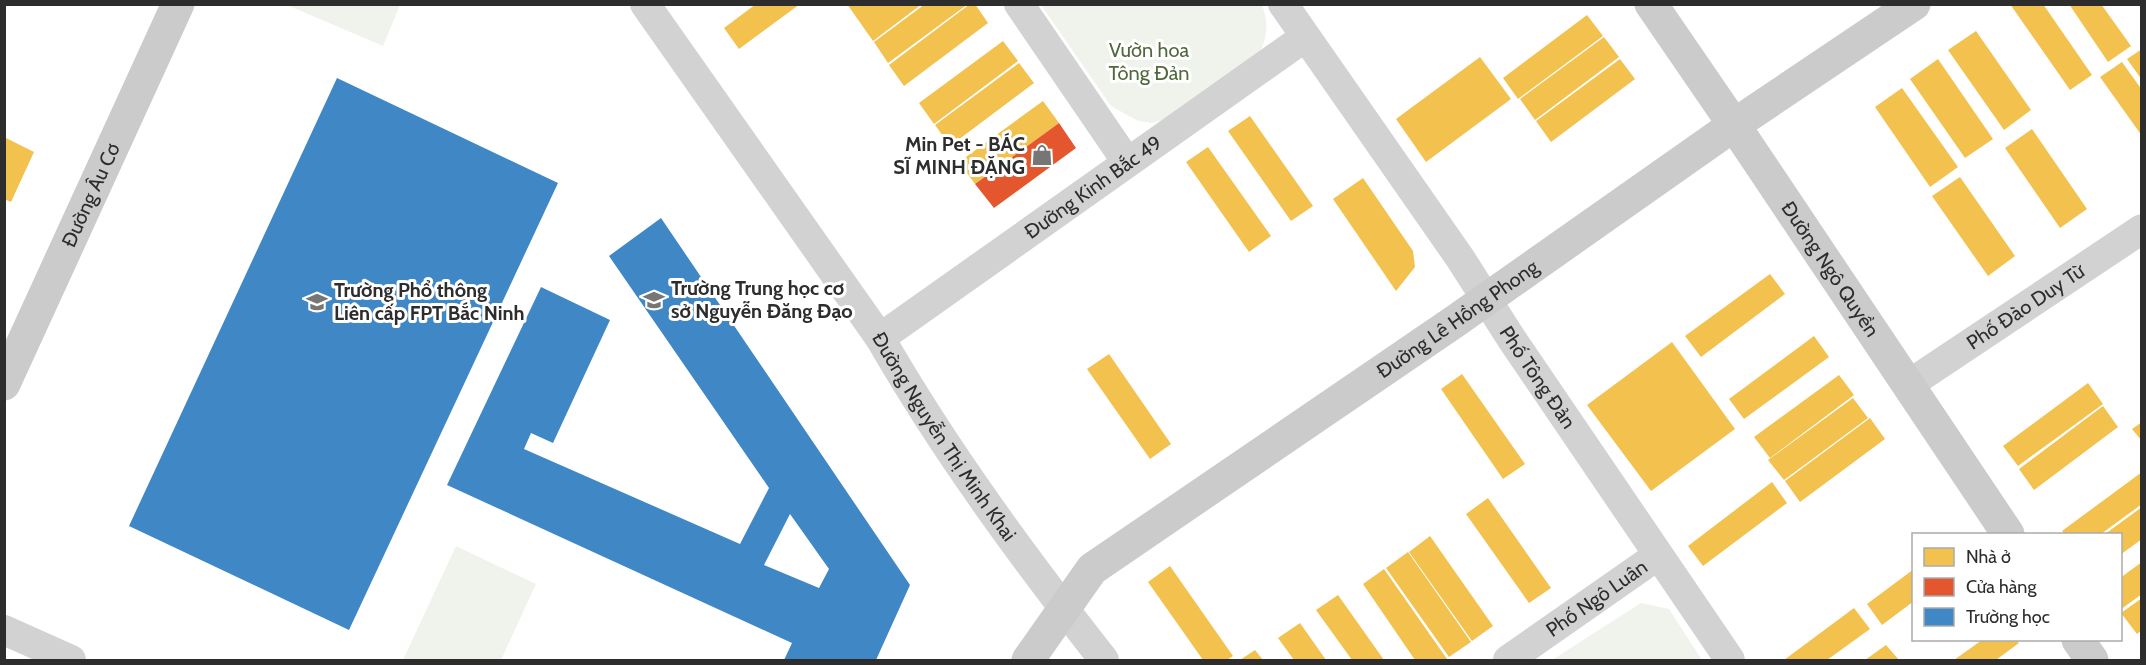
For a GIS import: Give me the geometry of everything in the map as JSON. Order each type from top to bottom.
[{"type":"street","name":"Đường Âu Cơ","points":[[4,384],[178,4]]},
{"type":"street","name":"Đường Nguyễn Thị Minh Khai","points":[[645,4],[880,338],[913,394],[1031,566],[1104,660]]},
{"type":"street","points":[[1019,4],[1127,162]]},
{"type":"street","name":"Phố Tông Đản","points":[[1282,4],[1460,258],[1657,556],[1730,660]]},
{"type":"street","name":"Đường Ngô Quyền","points":[[1650,4],[1734,125],[2007,533]]},
{"type":"street","name":"Đường Lê Hồng Phong","points":[[1028,660],[1092,569],[1486,299],[1734,125],[1914,4]]},
{"type":"street","name":"Đường Kinh Bắc 49","points":[[880,338],[1305,37]]},
{"type":"street","name":"Phố Đào Duy Từ","points":[[1908,385],[2142,229]]},
{"type":"street","name":"Phố Ngô Luân","points":[[1508,660],[1657,556]]},
{"type":"street","points":[[4,630],[71,660]]},
{"type":"street","points":[[2079,641],[2092,660]]},
{"type":"green space","points":[[287,5],[400,5],[383,46]]},
{"type":"green space","name":"Vườn hoa Tông Đản","points":[[1041,5],[1262,5],[1266,33],[1261,50],[1246,63],[1166,119],[1152,123],[1138,121],[1111,106]]},
{"type":"green space","points":[[456,546],[536,584],[501,660],[403,660]]},
{"type":"green space","points":[[1641,603],[1669,609],[1702,660],[1552,660]]},
{"type":"building: Nhà ở","points":[[756,4],[800,4],[739,49],[724,28]]},
{"type":"building: Nhà ở","points":[[847,4],[922,4],[873,41]]},
{"type":"building: Nhà ở","points":[[925,4],[968,4],[888,63],[874,42]]},
{"type":"building: Nhà ở","points":[[970,4],[975,4],[988,23],[904,86],[889,65]]},
{"type":"building: Nhà ở","points":[[2010,4],[2043,4],[2092,75],[2070,90]]},
{"type":"building: Nhà ở","points":[[2069,4],[2101,4],[2131,46],[2108,62]]},
{"type":"building: Nhà ở","points":[[1587,15],[1603,36],[1518,99],[1503,78]]},
{"type":"building: Nhà ở","points":[[1976,31],[2031,110],[2004,130],[1948,50]]},
{"type":"building: Nhà ở","points":[[1604,37],[1619,57],[1535,120],[1520,99]]},
{"type":"building: Nhà ở","points":[[1003,41],[1018,61],[934,124],[919,103]]},
{"type":"building: Nhà ở","points":[[2142,49],[2142,80],[2127,59]]},
{"type":"building: Nhà ở","points":[[1480,57],[1511,99],[1426,162],[1396,119]]},
{"type":"building: Nhà ở","points":[[1620,59],[1635,79],[1551,142],[1536,121]]},
{"type":"building: Nhà ở","points":[[1938,59],[1993,139],[1965,158],[1910,79]]},
{"type":"building: Nhà ở","points":[[2122,62],[2142,90],[2142,136],[2100,77]]},
{"type":"building: Nhà ở","points":[[1019,63],[1034,83],[950,146],[935,125]]},
{"type":"building: Nhà ở","points":[[1902,88],[1958,167],[1930,187],[1875,107]]},
{"type":"building: Nhà ở","points":[[1043,101],[1059,123],[975,184],[959,162]]},
{"type":"building: Nhà ở","points":[[1250,116],[1313,206],[1291,221],[1228,131]]},
{"type":"building: Nhà ở","points":[[2032,129],[2087,209],[2060,228],[2005,148]]},
{"type":"building: Nhà ở","points":[[4,137],[34,152],[11,202],[4,199]]},
{"type":"building: Nhà ở","points":[[1208,147],[1271,236],[1249,252],[1186,162]]},
{"type":"building: Nhà ở","points":[[1960,177],[2015,256],[1988,276],[1932,196]]},
{"type":"building: Nhà ở","points":[[1363,178],[1413,251],[1415,267],[1396,291],[1333,199]]},
{"type":"building: Nhà ở","points":[[1770,274],[1785,294],[1701,357],[1685,336]]},
{"type":"building: Nhà ở","points":[[1814,336],[1829,357],[1744,419],[1729,399]]},
{"type":"building: Nhà ở","points":[[1672,342],[1735,429],[1651,491],[1587,405]]},
{"type":"building: Nhà ở","points":[[1109,354],[1171,444],[1150,459],[1087,369]]},
{"type":"building: Nhà ở","points":[[1462,374],[1525,464],[1503,479],[1441,389]]},
{"type":"building: Nhà ở","points":[[1839,375],[1854,395],[1770,458],[1754,437]]},
{"type":"building: Nhà ở","points":[[2088,383],[2103,404],[2018,466],[2003,446]]},
{"type":"building: Nhà ở","points":[[1853,398],[1868,418],[1784,480],[1768,460]]},
{"type":"building: Nhà ở","points":[[2103,406],[2118,427],[2034,490],[2019,469]]},
{"type":"building: Nhà ở","points":[[1870,418],[1885,439],[1800,502],[1785,481]]},
{"type":"building: Nhà ở","points":[[2142,422],[2142,441],[2132,429]]},
{"type":"building: Nhà ở","points":[[2142,472],[2142,504],[2102,533],[2064,533],[2062,531]]},
{"type":"building: Nhà ở","points":[[1772,482],[1787,503],[1703,566],[1688,546]]},
{"type":"building: Nhà ở","points":[[1488,498],[1551,588],[1529,603],[1466,514]]},
{"type":"building: Nhà ở","points":[[2142,507],[2142,539],[2122,554],[2122,533],[2106,533]]},
{"type":"building: Nhà ở","points":[[1430,536],[1493,626],[1472,641],[1409,552]]},
{"type":"building: Nhà ở","points":[[1408,552],[1471,642],[1449,657],[1386,568]]},
{"type":"building: Nhà ở","points":[[2142,562],[2142,594],[2122,609],[2122,577]]},
{"type":"building: Nhà ở","points":[[1170,566],[1233,656],[1227,660],[1203,660],[1148,582]]},
{"type":"building: Nhà ở","points":[[1384,569],[1447,659],[1415,660],[1363,584]]},
{"type":"building: Nhà ở","points":[[1912,570],[1912,602],[1882,625],[1867,604]]},
{"type":"building: Nhà ở","points":[[1338,595],[1384,660],[1352,660],[1316,610]]},
{"type":"building: Nhà ở","points":[[2142,598],[2142,630],[2137,634],[2122,612]]},
{"type":"building: Nhà ở","points":[[1854,608],[1870,629],[1827,660],[1784,660]]},
{"type":"building: Nhà ở","points":[[1300,623],[1326,660],[1294,660],[1278,638]]},
{"type":"building: Nhà ở","points":[[1981,641],[2017,641],[2019,643],[1996,660],[1954,660]]},
{"type":"building: Nhà ở","points":[[1886,645],[1899,660],[1865,660]]},
{"type":"building: Nhà ở","points":[[1255,650],[1263,660],[1240,660]]},
{"type":"building: Cửa hàng","points":[[1059,123],[1076,148],[994,208],[975,184]]},
{"type":"building: Trường học","points":[[337,78],[558,183],[349,630],[129,526]]},
{"type":"building: Trường học","points":[[661,218],[910,585],[876,660],[784,660],[792,643],[447,485],[541,287],[610,320],[553,443],[531,433],[524,449],[740,544],[769,488],[609,256]],"holes":[[[790,514],[829,569],[819,588],[764,565]]]},
{"type":"place","name":"Min Pet - BÁC SĨ MINH ĐẶNG","points":[[1042,155]]},
{"type":"place","name":"Trường Trung học cơ sở Nguyễn Đăng Đạo","points":[[654,300]]},
{"type":"place","name":"Trường Phổ thông Liên cấp FPT Bắc Ninh","points":[[317,302]]}]
